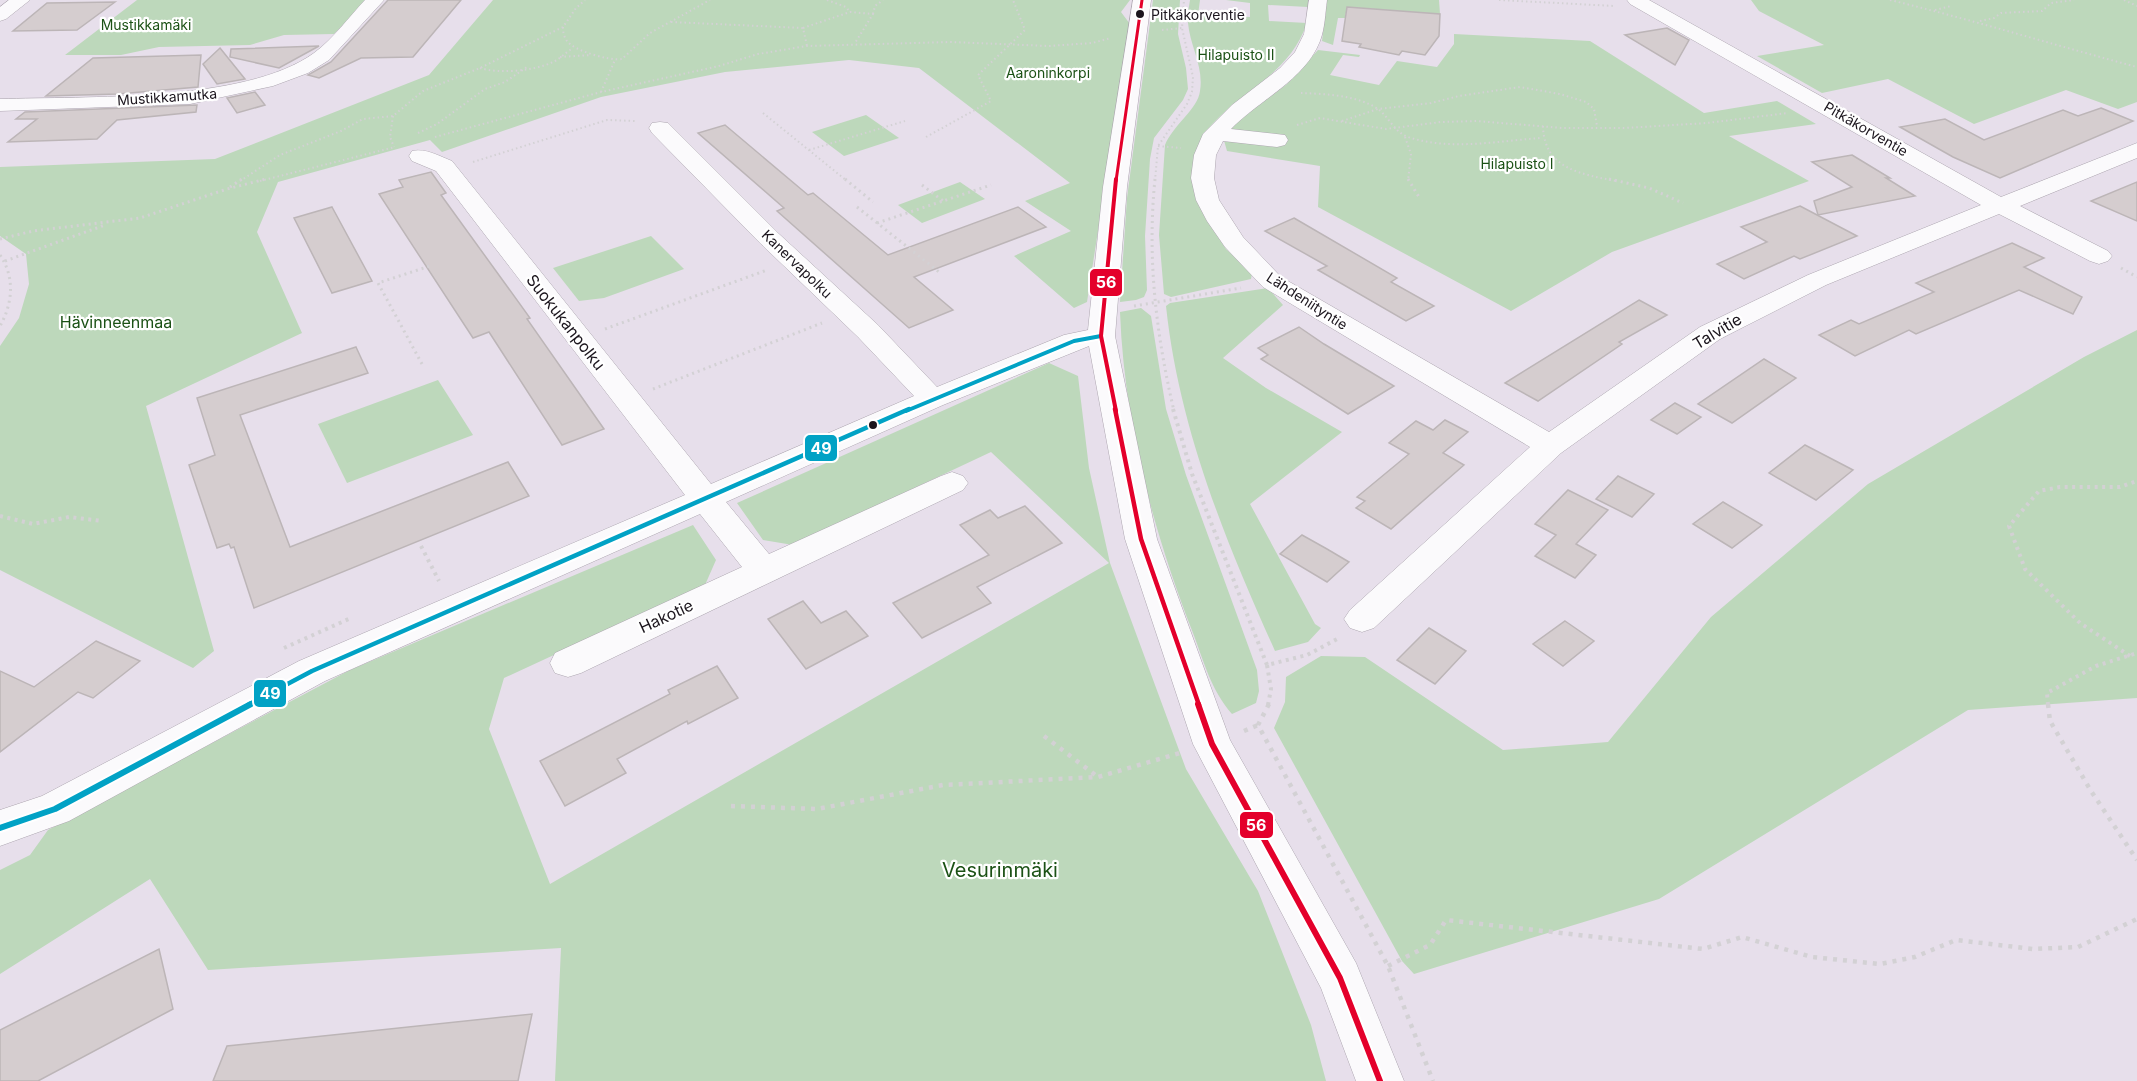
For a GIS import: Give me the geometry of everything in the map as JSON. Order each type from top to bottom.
[{"type":"street","points":[[0,15],[21,0]]},
{"type":"street","name":"Mustikkamutka","points":[[0,105],[190,98],[266,82],[301,69],[322,56],[375,0]]},
{"type":"street","points":[[1142,0],[1115,187],[1101,336],[1142,539],[1212,744],[1340,978],[1380,1081]]},
{"type":"street","name":"Lähdeniityntie","points":[[1318,0],[1309,45],[1295,63],[1239,109],[1214,135],[1202,164],[1206,194],[1212,211],[1234,245],[1272,282],[1550,446]]},
{"type":"street","name":"Pitkäkorventie","points":[[1636,0],[1658,10],[1999,205],[2098,256]]},
{"type":"street","name":"Kanervapolku","points":[[660,128],[933,399]]},
{"type":"street","points":[[1214,135],[1277,140]]},
{"type":"street","name":"Suokukanpolku","points":[[422,148],[578,339],[704,499]]},
{"type":"street","name":"Talvitie","points":[[1362,619],[1550,446],[1718,328],[1817,280],[2137,150]]},
{"type":"street","points":[[0,828],[55,809],[312,671],[933,399],[1074,341],[1101,336]]},
{"type":"street","name":"Hakotie","points":[[568,663],[952,483]]},
{"type":"street","points":[[704,499],[764,570]]},
{"type":"path","points":[[227,189],[280,155],[341,132],[363,119],[393,116],[423,91],[480,68],[563,27],[576,8],[585,0]]},
{"type":"path","points":[[560,57],[591,55],[615,60],[622,58],[632,45],[710,0]]},
{"type":"path","points":[[827,0],[846,7],[850,12]]},
{"type":"path","points":[[855,43],[858,32],[871,22],[875,6],[883,0]]},
{"type":"path","points":[[926,137],[991,100],[978,75],[1025,30],[1013,0]]},
{"type":"path","points":[[1184,0],[1181,21],[1192,68],[1192,92],[1188,103],[1164,132],[1158,146],[1151,236],[1159,333],[1175,410],[1192,472],[1267,665],[1272,690],[1269,710],[1258,725],[1388,966],[1433,1081]]},
{"type":"path","points":[[1890,0],[1979,21],[2010,33],[2137,67]]},
{"type":"path","points":[[1979,21],[1994,18],[2001,13],[2042,11],[2050,3],[2074,0]]},
{"type":"path","points":[[2124,0],[2137,6]]},
{"type":"path","points":[[1934,10],[1951,6]]},
{"type":"path","points":[[670,22],[803,28],[850,12],[873,14]]},
{"type":"path","points":[[563,27],[566,41],[573,48],[586,51],[591,55]]},
{"type":"path","points":[[803,28],[807,46]]},
{"type":"path","points":[[422,148],[601,92],[719,66],[758,54],[807,46],[951,42],[1049,46],[1092,43],[1139,31]]},
{"type":"path","points":[[480,68],[495,71],[552,62],[573,48]]},
{"type":"path","points":[[601,92],[615,60]]},
{"type":"path","points":[[422,148],[435,128],[450,117],[453,111],[487,88],[507,82],[527,67]]},
{"type":"path","points":[[1271,85],[1377,109],[1405,136],[1460,146],[1541,138]]},
{"type":"path","points":[[1340,121],[1377,109],[1431,103],[1459,96],[1520,87],[1560,94],[1586,102],[1594,110],[1597,126]]},
{"type":"path","points":[[1277,140],[1302,122],[1316,117],[1366,124],[1377,129],[1397,130],[1446,122],[1506,122],[1543,126],[1719,123],[1799,112]]},
{"type":"path","points":[[763,113],[873,202]]},
{"type":"path","points":[[393,116],[390,137],[394,147]]},
{"type":"path","points":[[0,240],[33,231],[140,218],[227,189],[394,147],[422,148],[478,161],[607,120],[633,121],[660,128]]},
{"type":"path","points":[[809,150],[904,121]]},
{"type":"path","points":[[1543,126],[1541,138],[1547,152],[1560,163],[1586,175],[1644,186],[1683,203]]},
{"type":"path","points":[[1405,136],[1411,154],[1408,181],[1419,197]]},
{"type":"path","points":[[392,143],[398,140]]},
{"type":"path","points":[[922,184],[944,201]]},
{"type":"path","points":[[877,223],[991,184]]},
{"type":"path","points":[[857,207],[939,272]]},
{"type":"path","points":[[5,261],[111,223]]},
{"type":"path","points":[[0,255],[5,261],[10,282],[10,299],[0,326]]},
{"type":"path","points":[[578,339],[794,261]]},
{"type":"path","points":[[422,364],[378,283],[430,266]]},
{"type":"path","points":[[626,399],[848,313]]},
{"type":"path","points":[[2130,656],[2080,623],[2025,568],[2009,526],[2039,491],[2060,487],[2121,487],[2137,481]]},
{"type":"path","points":[[0,516],[33,524],[69,517],[102,521]]},
{"type":"path","points":[[421,546],[439,581]]},
{"type":"path","points":[[1267,665],[1307,655],[1335,641],[1362,619]]},
{"type":"path","points":[[2137,653],[2096,666],[2047,693],[2050,721],[2091,791],[2137,860]]},
{"type":"path","points":[[1044,736],[1098,777]]},
{"type":"path","points":[[731,806],[818,809],[943,785],[1098,777],[1212,744]]},
{"type":"path","points":[[1388,966],[1430,945],[1446,920],[1703,949],[1742,937],[1812,957],[1880,964],[1914,957],[1956,940],[2033,949],[2078,947],[2137,919]]},
{"type":"green space","name":"Mustikkamäki","points":[[137,0],[367,0],[334,34],[284,35],[250,45],[159,47],[121,55],[65,55]]},
{"type":"green space","points":[[493,0],[1130,0],[1121,12],[1130,24],[1087,302],[1074,308],[1014,256],[1071,231],[1025,201],[1070,183],[919,68],[849,60],[725,72],[601,97],[442,152],[430,140],[278,182],[257,232],[302,333],[146,406],[214,651],[193,668],[0,570],[0,346],[19,318],[29,284],[26,254],[0,236],[0,167],[215,159],[429,75]]},
{"type":"green space","points":[[1153,0],[1180,0],[1178,34],[1188,89],[1183,100],[1154,138],[1150,159],[1145,236],[1147,290],[1144,297],[1120,302],[1127,198]]},
{"type":"green space","name":"Hilapuisto II","points":[[1190,0],[1200,0],[1198,15],[1250,17],[1250,3],[1226,0],[1308,0],[1308,7],[1268,5],[1269,21],[1307,23],[1288,58],[1231,106],[1204,134],[1211,226],[1226,249],[1252,273],[1251,279],[1171,297],[1164,294],[1159,235],[1165,145],[1195,104],[1201,82],[1188,23]]},
{"type":"green space","points":[[1327,0],[1439,0],[1440,14],[1347,7],[1345,18],[1338,18],[1333,45],[1322,41]]},
{"type":"green space","points":[[1751,0],[2137,0],[2137,102],[2118,109],[2066,90],[1974,124],[1888,79],[1822,93],[1757,56],[1824,45],[1759,11]]},
{"type":"green space","name":"Hilapuisto I","points":[[1454,34],[1590,41],[1704,113],[1777,101],[1816,124],[1729,136],[1809,181],[1612,252],[1511,311],[1318,207],[1320,166],[1227,151],[1223,137],[1230,127],[1287,84],[1318,50],[1360,55],[1359,57],[1343,55],[1330,75],[1379,85],[1397,61],[1437,67],[1454,44]]},
{"type":"green space","points":[[866,115],[899,138],[844,156],[812,132]]},
{"type":"green space","points":[[960,182],[985,199],[922,223],[898,205]]},
{"type":"green space","points":[[651,236],[684,269],[604,298],[579,301],[553,268]]},
{"type":"green space","points":[[1268,288],[1283,305],[1223,358],[1266,388],[1342,432],[1250,504],[1315,624],[1321,628],[1308,642],[1275,651],[1222,525],[1193,440],[1181,396],[1166,306],[1170,303]]},
{"type":"green space","points":[[1141,308],[1151,316],[1166,409],[1186,475],[1257,670],[1259,691],[1256,703],[1232,714],[1213,685],[1165,555],[1134,435],[1127,394],[1120,312]]},
{"type":"green space","points":[[2137,330],[2137,698],[1968,710],[1659,899],[1414,974],[1402,961],[1274,728],[1285,702],[1286,677],[1321,656],[1365,657],[1503,750],[1608,742],[1711,617],[1868,484],[2084,357]]},
{"type":"green space","name":"Vesurinmäki","points":[[1049,363],[1078,376],[1089,468],[1110,563],[1186,769],[1258,891],[1311,1025],[1326,1081],[555,1081],[561,948],[208,970],[150,879],[0,974],[0,870],[30,855],[48,830],[350,670],[693,525],[716,560],[705,585],[504,678],[489,729],[550,884],[1109,563],[991,452],[793,545],[763,540],[737,503]]},
{"type":"green space","points":[[438,380],[473,435],[347,483],[318,424]]},
{"type":"building","points":[[388,0],[461,0],[413,57],[361,58],[319,78],[308,75],[331,62]]},
{"type":"building","points":[[115,2],[77,30],[13,31],[47,3]]},
{"type":"building","points":[[1347,7],[1440,14],[1439,36],[1425,55],[1402,51],[1399,55],[1359,47],[1361,44],[1342,41]]},
{"type":"building","points":[[1667,28],[1689,40],[1675,65],[1625,35]]},
{"type":"building","points":[[319,46],[279,68],[230,57],[231,49]]},
{"type":"building","points":[[220,48],[245,79],[217,84],[203,64]]},
{"type":"building","points":[[201,55],[198,87],[118,94],[46,96],[93,58]]},
{"type":"building","points":[[255,92],[265,105],[237,113],[227,98]]},
{"type":"building","points":[[197,105],[196,112],[117,120],[97,139],[8,142],[37,119],[16,119],[25,112]]},
{"type":"building","points":[[2101,108],[2133,121],[2000,178],[1953,157],[1900,127],[1945,119],[1984,140],[2063,110],[2078,116]]},
{"type":"building","points":[[725,125],[808,195],[813,193],[888,255],[1018,207],[1046,227],[914,277],[953,310],[909,328],[777,211],[784,208],[698,133]]},
{"type":"building","points":[[1852,155],[1915,196],[1818,215],[1814,201],[1852,187],[1812,162]]},
{"type":"building","points":[[431,172],[446,193],[441,195],[530,318],[527,319],[604,429],[562,445],[489,332],[473,338],[379,194],[403,187],[399,180]]},
{"type":"building","points":[[2137,182],[2137,221],[2091,201]]},
{"type":"building","points":[[1800,206],[1857,236],[1800,259],[1794,256],[1744,279],[1717,264],[1767,242],[1741,227]]},
{"type":"building","points":[[332,207],[372,281],[332,293],[294,218]]},
{"type":"building","points":[[1294,218],[1397,278],[1391,282],[1434,306],[1406,321],[1318,270],[1327,266],[1265,231]]},
{"type":"building","points":[[2012,243],[2044,258],[2024,267],[2082,297],[2073,314],[2019,290],[1916,334],[1909,330],[1855,356],[1819,335],[1851,320],[1859,324],[1934,292],[1916,283]]},
{"type":"building","points":[[1639,300],[1667,315],[1619,342],[1622,344],[1538,401],[1505,383]]},
{"type":"building","points":[[1299,327],[1394,386],[1348,414],[1261,359],[1268,355],[1258,348]]},
{"type":"building","points":[[356,347],[368,373],[240,415],[290,547],[508,462],[529,496],[254,608],[234,547],[231,548],[229,544],[217,548],[189,465],[215,455],[197,398]]},
{"type":"building","points":[[1764,359],[1796,378],[1732,423],[1698,404]]},
{"type":"building","points":[[1675,403],[1701,417],[1677,434],[1651,420]]},
{"type":"building","points":[[1445,420],[1468,432],[1443,453],[1464,465],[1391,529],[1356,508],[1365,501],[1357,497],[1409,454],[1389,443],[1416,421],[1433,430]]},
{"type":"building","points":[[1805,445],[1853,470],[1816,500],[1769,473]]},
{"type":"building","points":[[1618,476],[1654,494],[1632,517],[1596,499]]},
{"type":"building","points":[[1568,490],[1608,510],[1576,544],[1596,555],[1575,578],[1535,556],[1556,535],[1535,524]]},
{"type":"building","points":[[1723,502],[1762,525],[1732,548],[1693,524]]},
{"type":"building","points":[[1025,506],[1062,543],[977,587],[991,603],[922,638],[893,603],[989,555],[960,525],[990,510],[998,518]]},
{"type":"building","points":[[1302,535],[1349,562],[1327,582],[1280,554]]},
{"type":"building","points":[[803,601],[821,623],[846,611],[868,636],[806,669],[768,619]]},
{"type":"building","points":[[1565,621],[1594,641],[1563,666],[1533,644]]},
{"type":"building","points":[[1429,628],[1466,651],[1435,684],[1397,660]]},
{"type":"building","points":[[96,641],[140,661],[93,698],[78,692],[0,752],[0,671],[34,687]]},
{"type":"building","points":[[717,666],[738,698],[688,724],[687,721],[617,759],[626,773],[565,806],[540,761],[670,694],[668,690]]},
{"type":"building","points":[[159,949],[173,1009],[38,1081],[0,1081],[0,1030]]},
{"type":"building","points":[[532,1014],[518,1081],[213,1081],[227,1046]]},
{"type":"transit line","name":"56","points":[[1142,0],[1115,187],[1101,336],[1141,539],[1212,744],[1340,978],[1380,1081]]},
{"type":"transit line","name":"49","points":[[0,828],[55,809],[312,671],[933,399],[1074,341],[1101,336]]},
{"type":"place","name":"Pitkäkorventie","points":[[1140,14]]},
{"type":"park label","name":"Aaroninkorpi","points":[[1048,73]]},
{"type":"park label","name":"Hävinneenmaa","points":[[116,322]]}]
